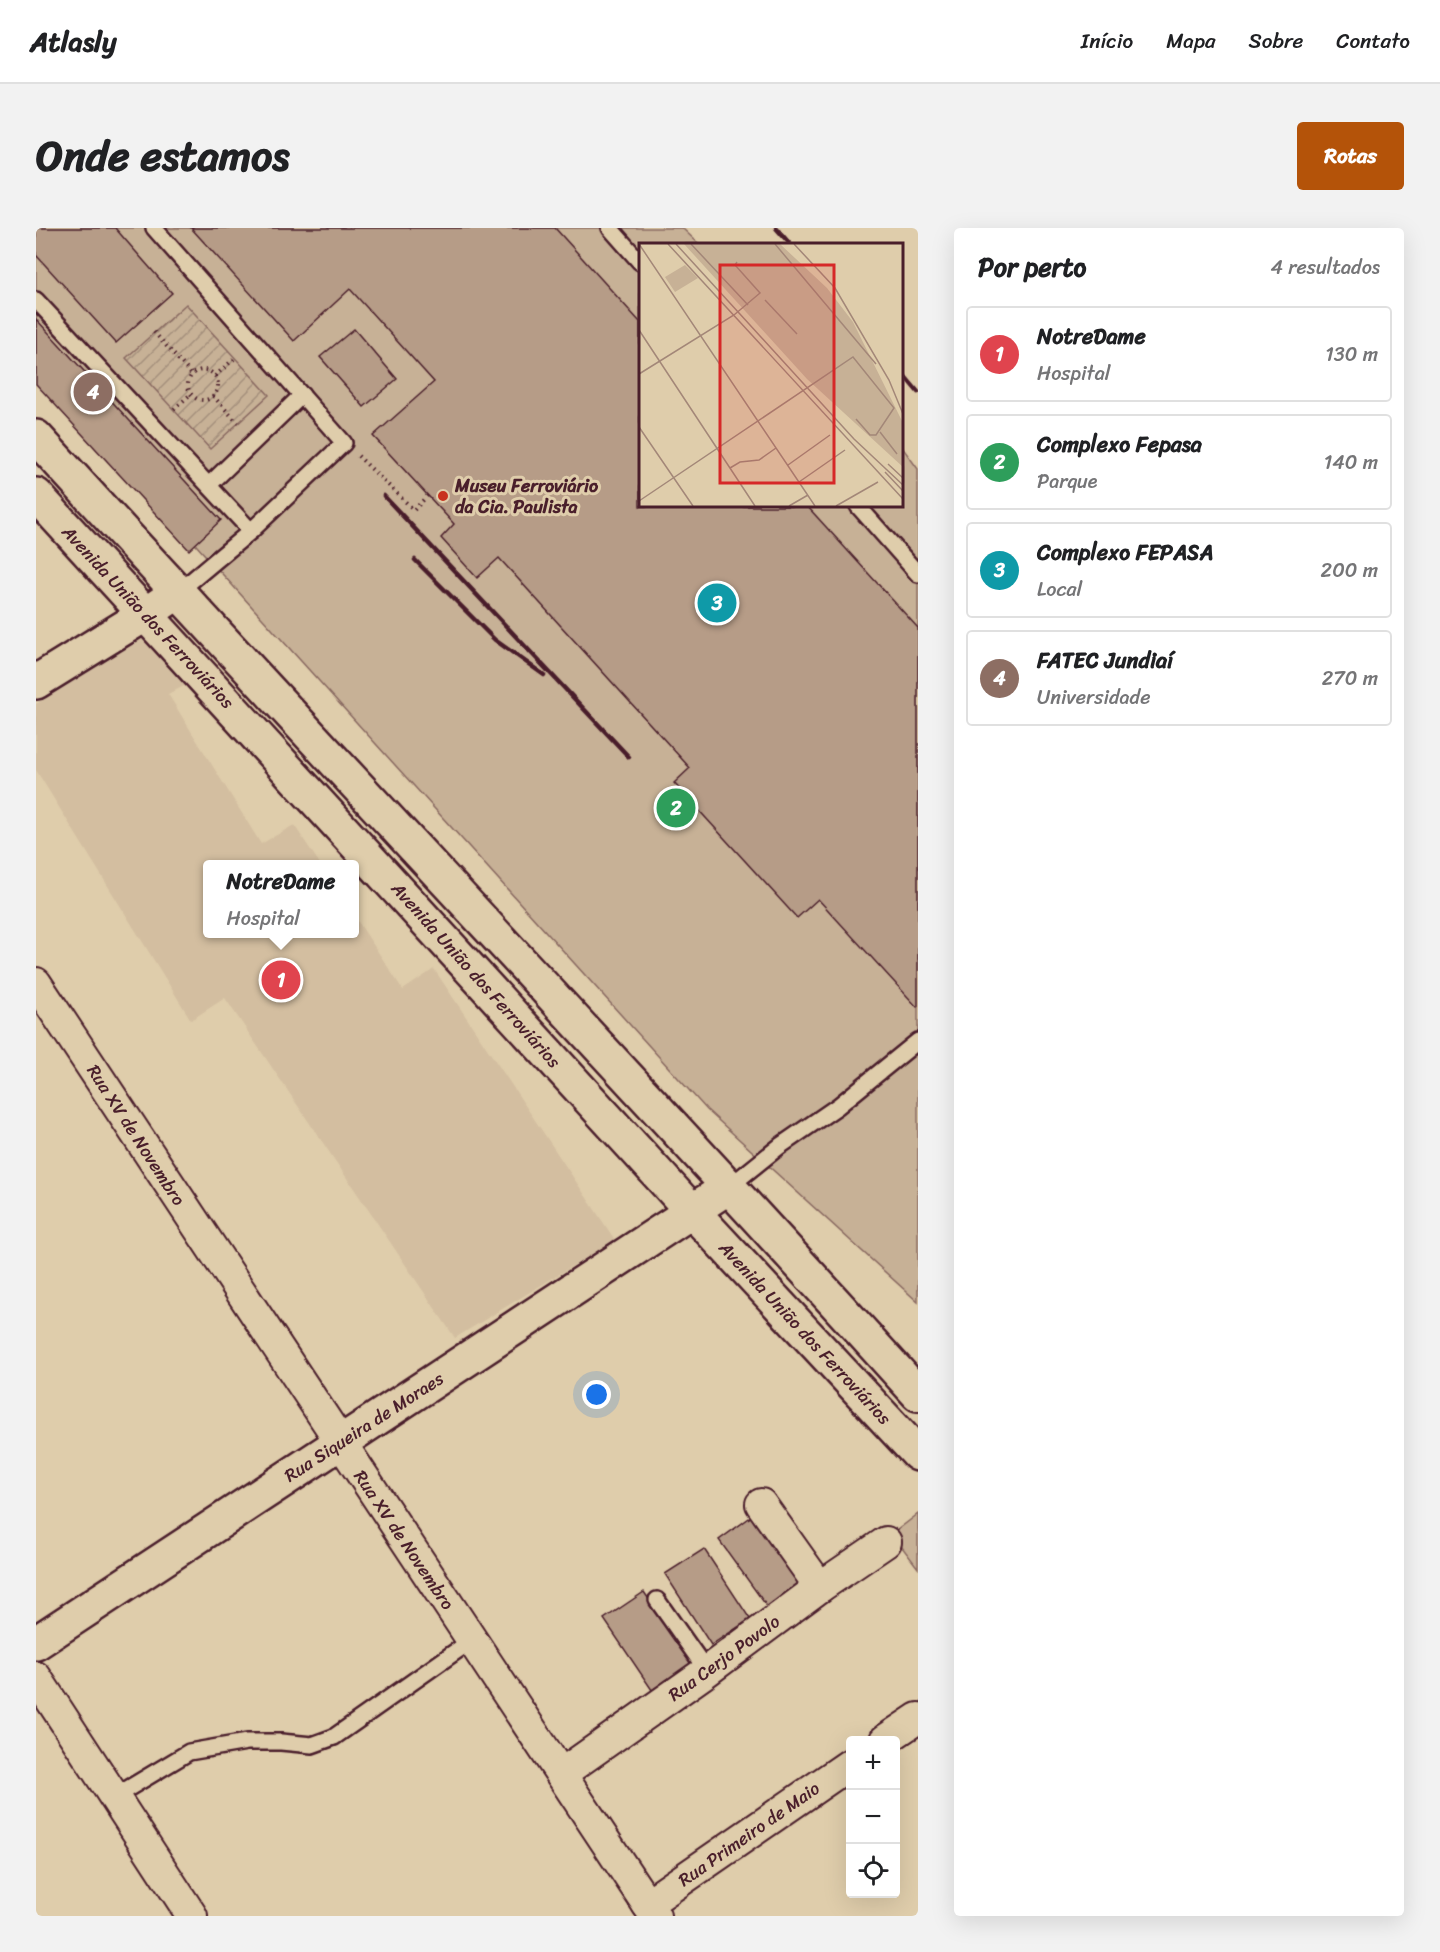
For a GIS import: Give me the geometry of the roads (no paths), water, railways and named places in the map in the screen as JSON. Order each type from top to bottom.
[{"type":"main road","points":[[36,437],[730,1186],[918,1394]]},
{"type":"main road","name":"Avenida União dos Ferroviários","points":[[36,495],[692,1211],[918,1454]]},
{"type":"main road","points":[[36,682],[178,592]]},
{"type":"main road","name":"Rua Siqueira de Moraes","points":[[36,1643],[730,1186]]},
{"type":"street","name":"Rua XV de Novembro","points":[[36,983],[651,1910]]},
{"type":"street","points":[[761,1504],[820,1587]]},
{"type":"street","name":"Rua Cerjo Povolo","points":[[561,1774],[886,1542]]},
{"type":"street","points":[[36,1677],[192,1916]]},
{"type":"street","points":[[891,1736],[918,1718]]},
{"type":"street","name":"Rua Primeiro de Maio","points":[[651,1910],[846,1767]]},
{"type":"lane","points":[[154,228],[344,443],[251,531],[178,592]]},
{"type":"lane","points":[[610,228],[639,261]]},
{"type":"lane","points":[[36,300],[251,531]]},
{"type":"lane","points":[[209,485],[302,395]]},
{"type":"lane","points":[[859,507],[918,574]]},
{"type":"lane","points":[[730,1186],[780,1146],[838,1106],[918,1041]]},
{"type":"lane","points":[[657,1600],[707,1671]]},
{"type":"lane","points":[[114,1797],[189,1752],[247,1742],[312,1745],[334,1737],[471,1640]]},
{"type":"railway","points":[[776,228],[789,243]]},
{"type":"railway","points":[[903,374],[918,392]]},
{"type":"railway","points":[[384,496],[629,757]]},
{"type":"railway","points":[[415,560],[495,640],[544,675]]},
{"type":"place","name":"FATEC Jundiaí","points":[[93,392]]},
{"type":"place","name":"Museu Ferroviário da Cia. Paulista","points":[[443,496]]},
{"type":"place","name":"Complexo FEPASA","points":[[717,603]]},
{"type":"place","name":"Complexo Fepasa","points":[[676,808]]},
{"type":"place","name":"NotreDame","points":[[281,980]]}]
